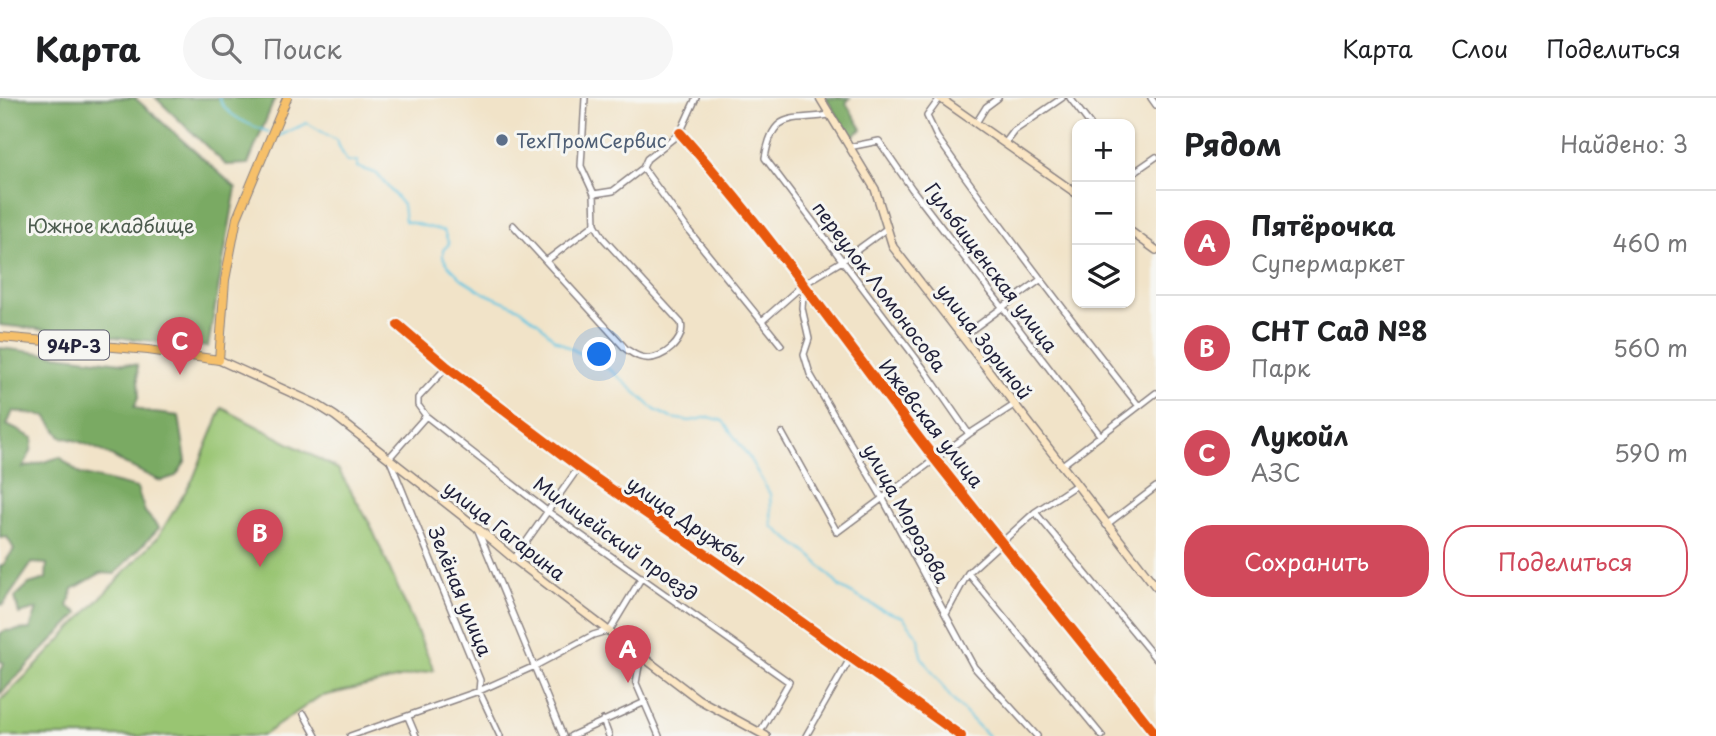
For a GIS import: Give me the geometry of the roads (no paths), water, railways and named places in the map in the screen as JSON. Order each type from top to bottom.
[{"type":"main road","points":[[219,360],[230,244],[242,205],[287,98]]},
{"type":"main road","name":"улица Зориной","points":[[820,98],[875,189],[893,247],[1156,587]]},
{"type":"main road","points":[[940,98],[1072,190]]},
{"type":"main road","points":[[1135,235],[1156,250]]},
{"type":"main road","name":"94Р-3","points":[[0,337],[148,350],[219,360]]},
{"type":"main road","name":"улица Гагарина","points":[[219,360],[316,404],[698,699],[763,734]]},
{"type":"street","points":[[513,225],[626,349],[645,358],[656,358],[664,354],[681,336],[681,323],[603,238],[595,224],[594,194],[581,166],[585,98]]},
{"type":"street","points":[[594,194],[613,191],[643,168],[647,159],[680,133],[696,98]]},
{"type":"street","points":[[940,98],[928,116],[937,137],[1040,280],[1138,405]]},
{"type":"street","points":[[976,123],[986,107],[998,98]]},
{"type":"street","points":[[1005,143],[1014,131],[1062,98]]},
{"type":"street","points":[[1070,98],[1086,119]]},
{"type":"street","points":[[1151,98],[1156,105]]},
{"type":"street","name":"переулок Ломоносова","points":[[830,115],[785,119],[775,127],[765,158],[924,369],[969,434]]},
{"type":"street","name":"Ижевская улица","points":[[680,133],[710,166],[804,284],[936,459],[1156,735]]},
{"type":"street","name":"Гульбищенская улица","points":[[849,147],[879,141],[912,189],[1100,435]]},
{"type":"street","points":[[1135,172],[1156,157]]},
{"type":"street","points":[[643,168],[689,231],[781,345]]},
{"type":"street","points":[[546,261],[595,224]]},
{"type":"street","points":[[762,321],[804,284],[886,229]]},
{"type":"street","points":[[962,337],[1040,280]]},
{"type":"street","name":"улица Морозова","points":[[804,284],[802,308],[809,339],[804,354],[810,374],[883,499],[975,667],[1037,736]]},
{"type":"street","name":"улица Дружбы","points":[[398,325],[447,367],[579,467],[961,736]]},
{"type":"street","points":[[389,458],[426,415],[418,405],[418,398],[447,367]]},
{"type":"street","points":[[1062,466],[1156,393]]},
{"type":"street","points":[[782,433],[837,532],[969,434],[1014,405]]},
{"type":"street","name":"Милицейский проезд","points":[[426,415],[548,511],[789,682],[763,734]]},
{"type":"street","name":"Зелёная улица","points":[[389,458],[480,680],[479,691],[500,736]]},
{"type":"street","points":[[514,559],[579,467]]},
{"type":"street","points":[[946,614],[968,573],[1035,512],[1076,485]]},
{"type":"street","points":[[1107,524],[1156,487]]},
{"type":"street","points":[[1035,512],[1156,659]]},
{"type":"street","points":[[475,526],[563,736]]},
{"type":"street","points":[[968,573],[1102,736]]},
{"type":"street","points":[[350,736],[479,691],[535,666],[593,635],[610,630],[642,577]]},
{"type":"street","points":[[640,654],[636,683],[659,736]]},
{"type":"street","points":[[806,736],[851,657]]},
{"type":"street","points":[[571,736],[645,702]]},
{"type":"street","points":[[304,714],[316,736]]},
{"type":"street","points":[[408,717],[416,736]]},
{"type":"street","points":[[603,720],[609,736]]},
{"type":"waterway","points":[[219,98],[233,115],[269,132]]},
{"type":"waterway","points":[[274,134],[279,136],[307,123],[336,140],[347,162],[358,161],[357,167],[377,174],[403,205],[405,221],[444,231],[449,244],[443,250],[443,257],[462,279],[484,293],[519,308],[554,339],[612,371],[655,410],[671,418],[690,421],[709,417],[723,421],[770,494],[772,526],[812,557],[840,587],[882,610],[903,617],[919,638],[921,656],[951,698],[988,736]]},
{"type":"place","name":"ТехПромСервис","points":[[502,140]]},
{"type":"place","name":"Лукойл","points":[[180,375]]},
{"type":"place","name":"СНТ Сад №8","points":[[260,567]]},
{"type":"place","name":"Пятёрочка","points":[[628,683]]},
{"type":"park label","name":"Южное кладбище","points":[[111,225]]}]
